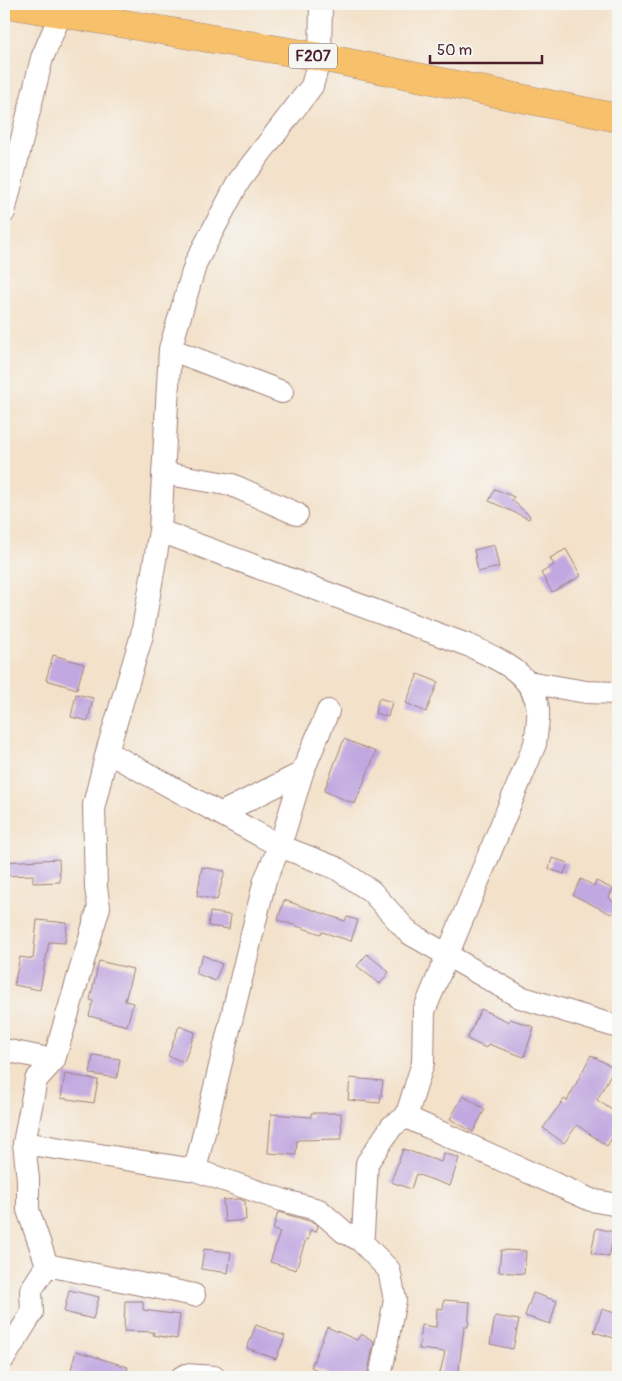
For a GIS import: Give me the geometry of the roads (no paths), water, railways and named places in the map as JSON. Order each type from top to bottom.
[{"type":"main road","name":"F207","points":[[11,4],[320,57],[618,118]]},
{"type":"street","points":[[47,1265],[28,1210],[28,1179],[24,1143],[36,1080],[54,1060],[99,907],[96,888],[94,805],[107,752],[142,636],[160,531],[170,349],[196,262],[239,181],[312,86],[320,57],[321,4]]},
{"type":"street","points":[[4,212],[10,160],[42,58],[61,14]]},
{"type":"street","points":[[170,349],[282,392]]},
{"type":"street","points":[[163,473],[232,485],[297,514]]},
{"type":"street","points":[[160,531],[470,646],[505,662],[528,682],[538,709],[535,744],[424,1011],[423,1063],[406,1117],[392,1126],[367,1163],[363,1234],[360,1240]]},
{"type":"street","points":[[528,682],[586,692],[618,693]]},
{"type":"street","points":[[195,1170],[265,880],[280,846],[302,773],[328,711]]},
{"type":"street","points":[[107,752],[280,846],[336,868],[371,891],[409,933],[520,997],[618,1027]]},
{"type":"street","points":[[221,813],[302,773]]},
{"type":"street","points":[[4,1050],[54,1060]]},
{"type":"street","points":[[406,1117],[591,1200],[618,1205]]},
{"type":"street","points":[[24,1143],[195,1170],[319,1210],[344,1232],[360,1240],[389,1270],[395,1300],[380,1377]]},
{"type":"street","points":[[47,1265],[194,1295]]},
{"type":"street","points":[[4,1358],[32,1313],[31,1290],[47,1265]]},
{"type":"street","points":[[182,1377],[186,1375],[214,1377]]}]
